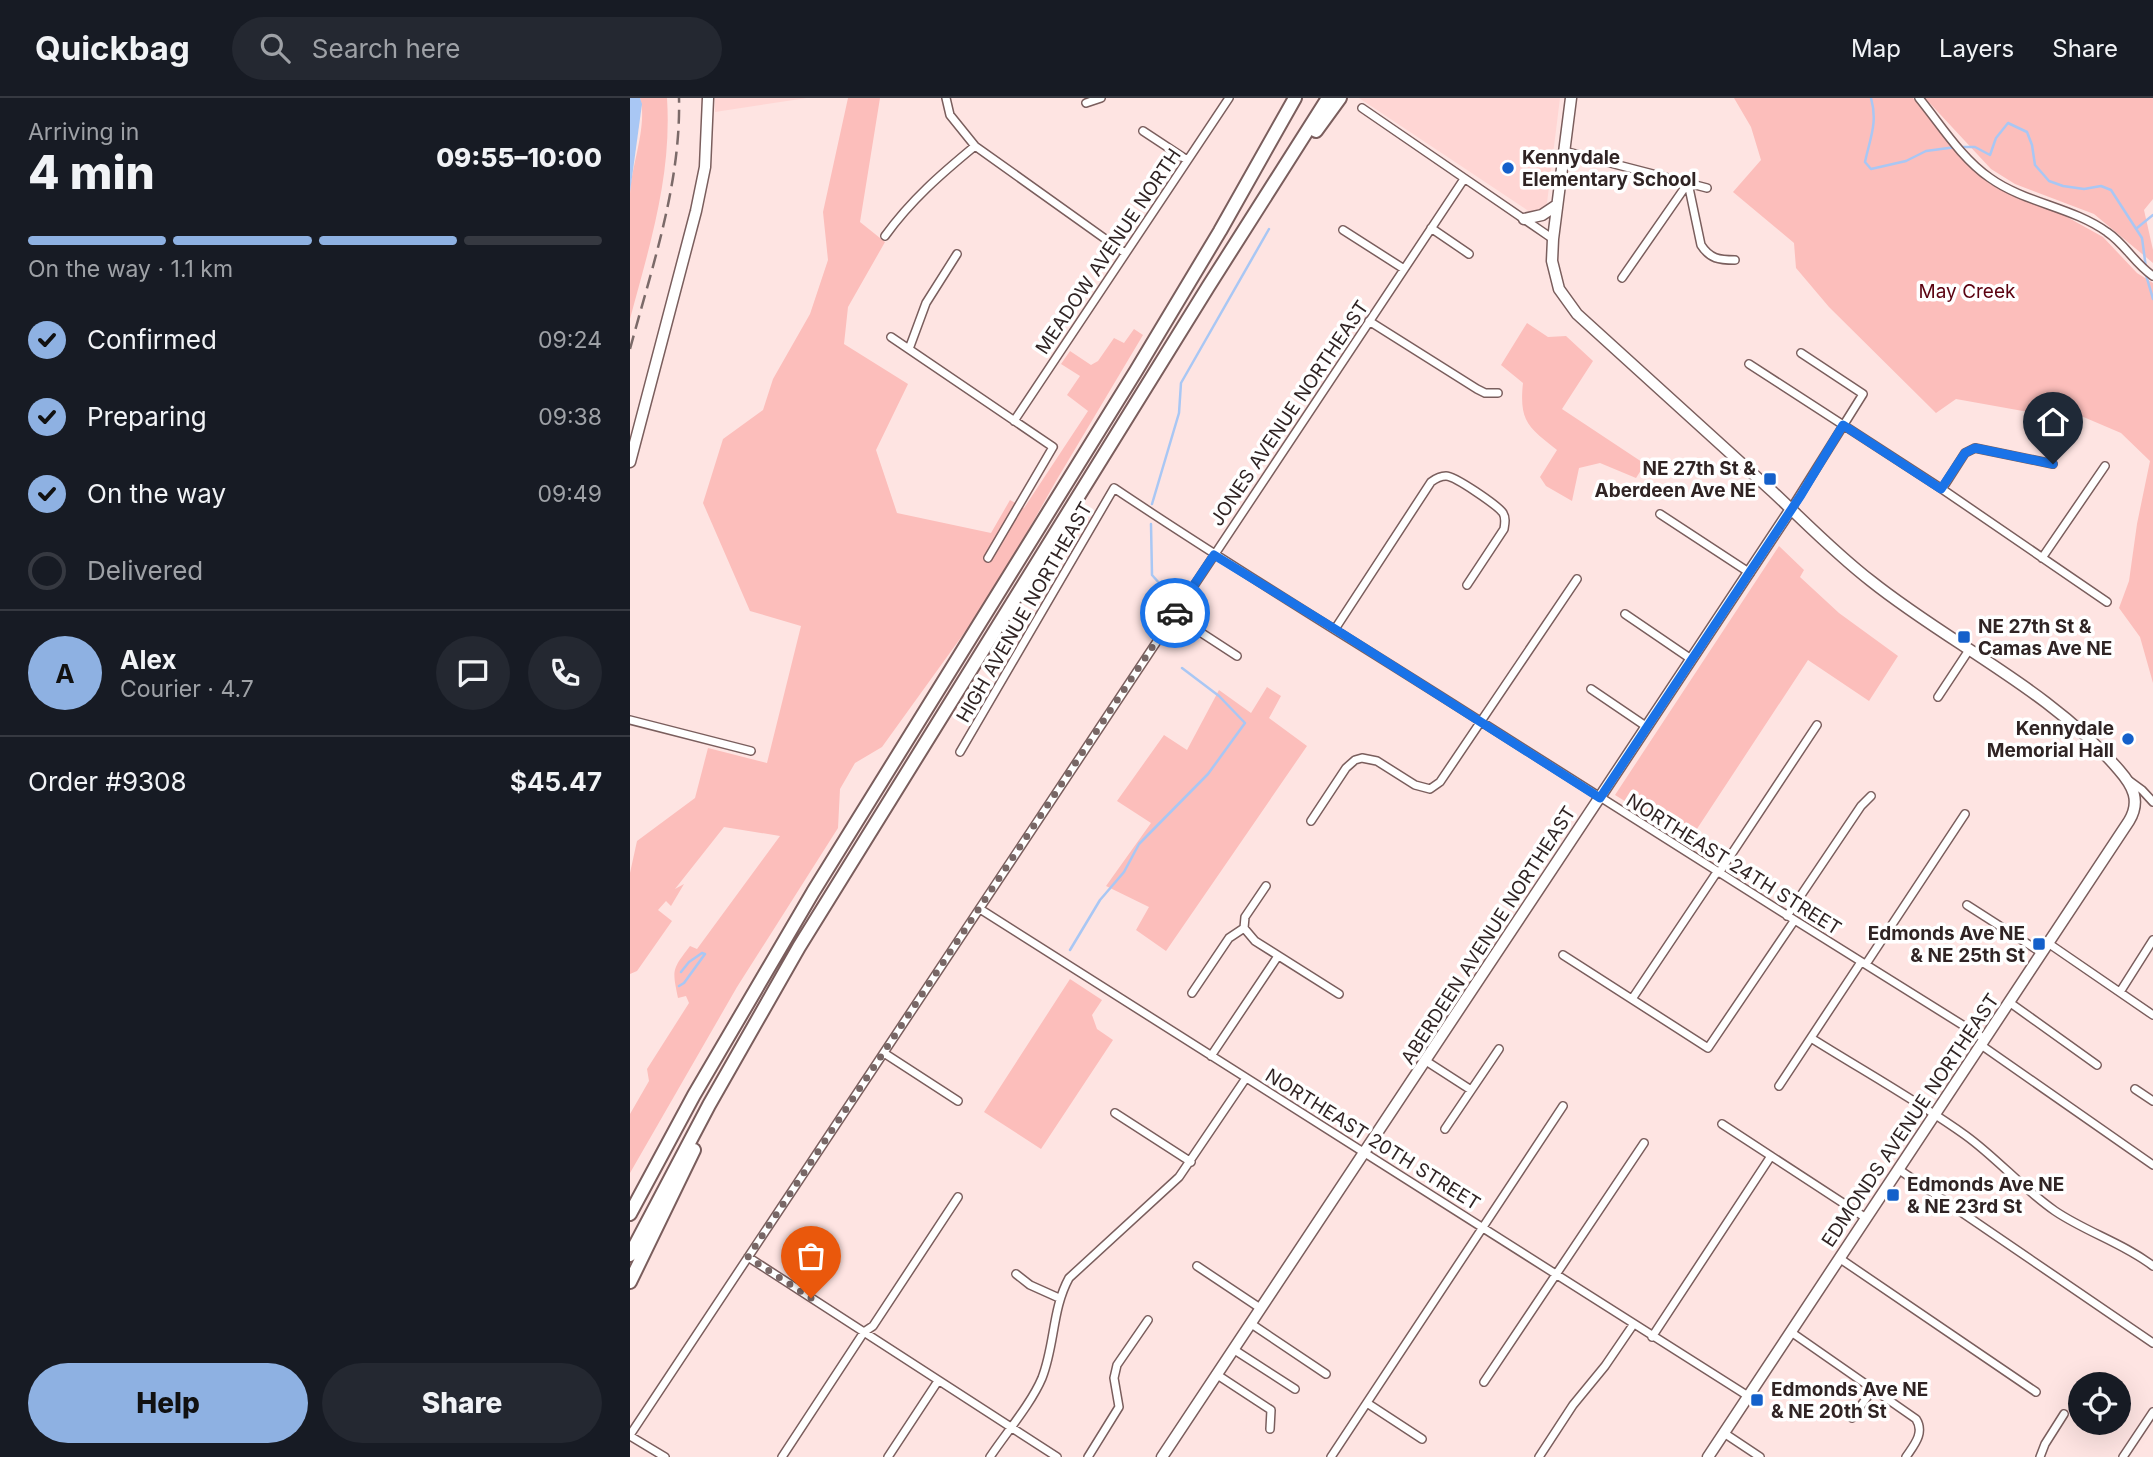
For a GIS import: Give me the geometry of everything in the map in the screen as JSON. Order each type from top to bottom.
[{"type":"highway","points":[[1220,231],[1296,98]]},
{"type":"highway","points":[[630,1196],[694,1095],[813,892],[1304,98]]},
{"type":"highway","points":[[630,1255],[709,1105],[830,895],[1208,286],[1328,98]]},
{"type":"highway","points":[[1208,286],[1340,98]]},
{"type":"highway","points":[[630,1282],[751,1032]]},
{"type":"highway","points":[[630,1214],[694,1095]]},
{"type":"street","points":[[630,462],[696,211],[706,156],[708,98]]},
{"type":"street","points":[[1086,103],[1101,98]]},
{"type":"street","name":"MEADOW AVENUE NORTH","points":[[1014,421],[1229,98]]},
{"type":"street","points":[[1571,98],[1552,261],[1559,289],[1577,314],[1871,581],[2068,720],[2125,777],[2143,790],[2153,803]]},
{"type":"street","points":[[1919,98],[1937,123],[1981,170],[2001,184],[2094,224],[2117,240],[2141,268],[2153,276]]},
{"type":"street","points":[[948,101],[950,114],[975,146],[1125,253]]},
{"type":"street","points":[[1362,108],[1553,239]]},
{"type":"street","points":[[1143,131],[1187,160]]},
{"type":"street","points":[[885,236],[922,191],[975,146]]},
{"type":"street","points":[[1564,151],[1707,188]]},
{"type":"street","name":"JONES AVENUE NORTHEAST","points":[[630,1436],[1464,179]]},
{"type":"street","points":[[1688,183],[1701,245],[1706,254],[1716,259],[1735,260]]},
{"type":"street","points":[[1622,278],[1688,183]]},
{"type":"street","points":[[1524,219],[1542,215],[1557,205]]},
{"type":"street","points":[[1431,228],[1469,254]]},
{"type":"street","points":[[1343,230],[1404,268]]},
{"type":"street","points":[[909,349],[926,303],[957,254]]},
{"type":"street","points":[[1369,321],[1477,389],[1485,393],[1499,393]]},
{"type":"street","points":[[891,337],[1053,447],[988,558]]},
{"type":"street","name":"ABERDEEN AVENUE NORTHEAST","points":[[1162,1457],[1750,573],[1863,394],[1801,352]]},
{"type":"street","points":[[1749,365],[1941,489],[2107,602]]},
{"type":"street","points":[[1941,489],[1965,453],[1975,448],[2053,464]]},
{"type":"street","points":[[2042,558],[2105,466]]},
{"type":"street","points":[[1335,629],[1431,482],[1440,477],[1456,480],[1499,509],[1505,518],[1504,529],[1467,585]]},
{"type":"street","name":"NORTHEAST 24TH STREET","points":[[1114,488],[1214,555],[1864,963],[1982,1042],[2153,1164]]},
{"type":"street","name":"HIGH AVENUE NORTHEAST","points":[[960,752],[1114,488]]},
{"type":"street","points":[[1660,514],[1750,573]]},
{"type":"street","points":[[1311,821],[1346,768],[1355,760],[1362,758],[1377,761],[1415,785],[1430,789],[1444,777],[1577,579]]},
{"type":"street","points":[[1625,614],[1691,659]]},
{"type":"street","points":[[1174,615],[1237,656]]},
{"type":"street","points":[[1938,697],[1969,650]]},
{"type":"street","points":[[1591,689],[1647,727]]},
{"type":"street","points":[[630,720],[751,751]]},
{"type":"street","points":[[1632,999],[1817,725]]},
{"type":"street","points":[[2125,777],[2133,789],[2135,801],[2153,803]]},
{"type":"street","points":[[1563,955],[1708,1048],[1861,806],[1871,796]]},
{"type":"street","name":"EDMONDS AVENUE NORTHEAST","points":[[1708,1457],[2129,821],[2135,801]]},
{"type":"street","points":[[1779,1086],[1965,814]]},
{"type":"street","points":[[1266,886],[1245,917],[1244,928],[1250,937],[1339,994]]},
{"type":"street","points":[[1967,905],[2120,992],[2153,1015]]},
{"type":"street","name":"NORTHEAST 20TH STREET","points":[[980,909],[1651,1337],[1748,1396]]},
{"type":"street","points":[[1192,993],[1229,938],[1244,928]]},
{"type":"street","points":[[2120,992],[2153,940]]},
{"type":"street","points":[[1211,1056],[1278,956]]},
{"type":"street","points":[[2009,1002],[2097,1065]]},
{"type":"street","points":[[1811,1038],[1986,1151],[2027,1190],[2058,1213],[2131,1251],[2153,1266]]},
{"type":"street","points":[[1445,1129],[1499,1049]]},
{"type":"street","points":[[884,1053],[958,1101]]},
{"type":"street","points":[[1426,1061],[1471,1090]]},
{"type":"street","points":[[990,1457],[1040,1382],[1049,1355],[1059,1298],[1069,1278],[1179,1177],[1246,1078]]},
{"type":"street","points":[[2135,1089],[2153,1101]]},
{"type":"street","points":[[1331,1457],[1563,1106]]},
{"type":"street","points":[[1115,1113],[1191,1162]]},
{"type":"street","points":[[1722,1124],[1866,1218]]},
{"type":"street","points":[[1484,1382],[1644,1143]]},
{"type":"street","points":[[1651,1337],[1771,1156]]},
{"type":"street","points":[[1898,1169],[2153,1343]]},
{"type":"street","points":[[782,1457],[864,1332],[873,1326],[958,1197]]},
{"type":"street","points":[[748,1257],[1057,1457]]},
{"type":"street","points":[[1839,1258],[2036,1392]]},
{"type":"street","points":[[1196,1266],[1260,1308]]},
{"type":"street","points":[[1016,1274],[1030,1285],[1059,1298]]},
{"type":"street","points":[[1088,1457],[1119,1407],[1114,1378],[1117,1365],[1148,1320]]},
{"type":"street","points":[[1250,1323],[1326,1374]]},
{"type":"street","points":[[1539,1457],[1573,1405],[1605,1366],[1633,1325]]},
{"type":"street","points":[[1791,1332],[1916,1419],[1920,1425],[1919,1437],[1906,1457]]},
{"type":"street","points":[[1233,1349],[1295,1389]]},
{"type":"street","points":[[1216,1374],[1271,1410],[1270,1429]]},
{"type":"street","points":[[888,1457],[938,1381]]},
{"type":"street","points":[[1852,1418],[1872,1389]]},
{"type":"street","points":[[1367,1403],[1422,1438]]},
{"type":"street","points":[[2123,1457],[2153,1412]]},
{"type":"street","points":[[2040,1457],[2064,1414]]},
{"type":"street","points":[[1724,1433],[1760,1457]]},
{"type":"street","points":[[630,1436],[665,1457]]},
{"type":"shaded area","points":[[715,98],[807,98],[715,112]]},
{"type":"shaded area","name":"Kennydale Elementary School","points":[[1359,98],[1560,98],[1547,203],[1544,209],[1530,212]]},
{"type":"green space","points":[[640,98],[667,98],[668,127],[658,210],[630,319],[630,194],[641,133]]},
{"type":"green space","points":[[848,98],[880,98],[860,222],[885,242],[848,307],[844,344],[908,384],[876,450],[897,513],[991,533],[1010,500],[1024,508],[1088,411],[1067,395],[1080,376],[1061,364],[1070,351],[1091,365],[1098,361],[1114,338],[1124,343],[1134,329],[1143,335],[993,593],[882,747],[855,763],[840,789],[838,828],[737,987],[630,1173],[630,1114],[649,1081],[647,1069],[689,1003],[686,996],[678,998],[674,975],[677,965],[690,946],[697,949],[780,836],[724,827],[675,889],[684,884],[671,906],[666,901],[658,910],[672,921],[637,971],[630,974],[630,873],[637,841],[695,798],[708,748],[767,763],[801,626],[750,611],[703,503],[723,439],[763,410],[773,379],[810,314],[828,260],[823,212]]},
{"type":"green space","name":"May Creek","points":[[1734,98],[1913,98],[1939,131],[1990,184],[2058,212],[2103,237],[2137,273],[2153,283],[2153,683],[2140,637],[2119,608],[2129,581],[2150,461],[2121,433],[2053,404],[2040,414],[1956,399],[1936,413],[1829,307],[1796,268],[1794,243],[1733,192],[1761,160],[1751,127]]},
{"type":"green space","points":[[1925,98],[2153,98],[2153,199],[2144,210],[2153,250],[2153,263],[2094,214],[2015,184],[1991,169]]},
{"type":"green space","points":[[1527,323],[1548,337],[1566,336],[1593,361],[1562,409],[1645,464],[1636,478],[1600,463],[1579,468],[1572,501],[1546,486],[1540,477],[1557,450],[1532,429],[1524,415],[1523,383],[1501,365]]},
{"type":"green space","points":[[1779,546],[1804,570],[1800,577],[1839,613],[1898,656],[1869,701],[1808,660],[1689,841],[1615,795]]},
{"type":"green space","points":[[1267,687],[1281,696],[1269,718],[1307,746],[1166,951],[1136,930],[1149,907],[1106,886],[1151,823],[1117,801],[1164,735],[1187,750],[1219,690],[1251,713]]},
{"type":"green space","points":[[1070,979],[1102,1000],[1092,1015],[1097,1029],[1113,1040],[1041,1149],[984,1112]]},
{"type":"water","points":[[630,98],[640,98],[642,104],[630,192]]},
{"type":"waterway","name":"May Creek","points":[[1871,98],[1873,123],[1865,162],[1871,169],[1906,161],[1926,151],[1956,147],[1975,147],[1990,155],[1996,138],[2008,123],[2027,132],[2035,165],[2049,181],[2063,186],[2084,189],[2101,186],[2111,190],[2142,238],[2146,268]]},
{"type":"waterway","points":[[2137,228],[2153,215]]},
{"type":"waterway","points":[[1152,504],[1179,413],[1181,383],[1269,229]]},
{"type":"waterway","name":"May Creek","points":[[2146,275],[2153,299]]},
{"type":"waterway","points":[[1151,524],[1152,575],[1168,593]]},
{"type":"waterway","points":[[1070,950],[1100,900],[1124,872],[1139,844],[1208,774],[1245,723],[1219,696],[1182,668]]},
{"type":"waterway","points":[[679,986],[705,954],[702,953],[689,962],[681,972]]},
{"type":"railway","points":[[630,349],[664,225],[675,162],[679,98]]},
{"type":"way so far","points":[[811,1298],[748,1257],[1175,613]]},
{"type":"place","name":"Kennydale Elementary School","points":[[1508,168]]},
{"type":"place","name":"NE 27th St & Aberdeen Ave NE","points":[[1770,479]]},
{"type":"place","name":"NE 27th St & Camas Ave NE","points":[[1964,637]]},
{"type":"place","name":"Kennydale Memorial Hall","points":[[2128,739]]},
{"type":"place","name":"Edmonds Ave NE & NE 25th St","points":[[2039,944]]},
{"type":"place","name":"Edmonds Ave NE & NE 23rd St","points":[[1893,1195]]},
{"type":"place","name":"Edmonds Ave NE & NE 20th St","points":[[1757,1400]]},
{"type":"route","points":[[1175,613],[1214,555],[1600,798],[1801,495],[1843,425],[1941,489],[1965,453],[1975,448],[2053,464]]}]
